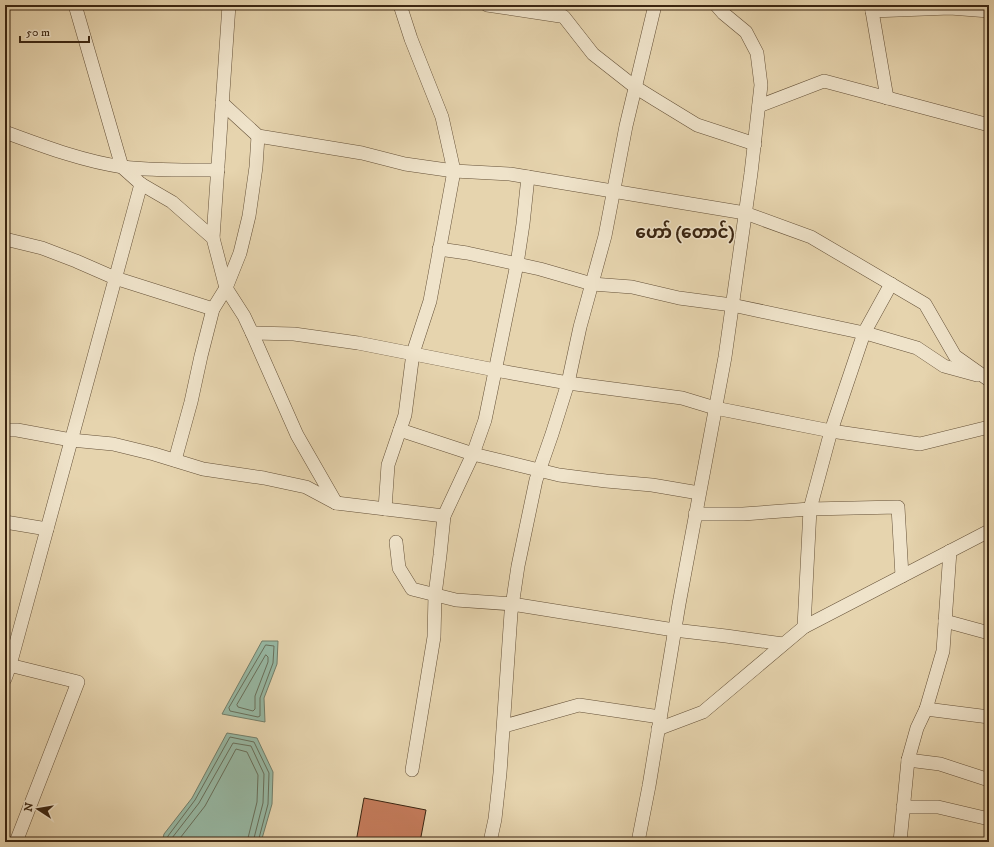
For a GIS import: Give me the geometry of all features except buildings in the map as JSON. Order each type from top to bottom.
[{"type":"street","points":[[75,5],[122,167],[140,184],[172,202],[213,238]]},
{"type":"street","points":[[229,5],[213,238],[226,288],[244,316],[297,435],[336,503]]},
{"type":"street","points":[[385,509],[388,465],[405,415],[413,353],[430,301],[454,172],[442,117],[411,39],[400,5]]},
{"type":"street","points":[[487,5],[564,17]]},
{"type":"street","points":[[546,5],[564,17],[593,54],[635,87],[698,125],[755,144]]},
{"type":"street","points":[[490,842],[496,812],[504,726],[512,604],[518,566],[536,480],[568,383],[580,326],[605,236],[626,126],[655,5]]},
{"type":"street","points":[[638,842],[674,630],[724,357],[755,144],[761,85],[757,52],[746,32],[723,13],[716,5]]},
{"type":"street","points":[[887,98],[871,8],[950,8],[989,11]]},
{"type":"street","points":[[759,106],[824,81],[989,125]]},
{"type":"street","points":[[222,103],[258,136],[362,153],[405,164],[454,172],[510,174],[614,190],[745,213],[810,237],[925,304],[955,356],[987,379]]},
{"type":"street","points":[[5,132],[82,158],[122,167],[176,170],[218,170]]},
{"type":"street","points":[[175,460],[191,402],[213,309],[226,288],[240,253],[249,216],[256,167],[258,136]]},
{"type":"street","points":[[412,770],[434,637],[435,595],[444,516],[486,420],[523,224],[528,177]]},
{"type":"street","points":[[5,679],[47,530],[140,184]]},
{"type":"street","points":[[5,239],[42,248],[115,278],[213,309]]},
{"type":"street","points":[[439,249],[467,253],[540,269],[592,284],[632,287],[679,298],[732,305],[864,333],[917,348],[944,366],[987,379]]},
{"type":"street","points":[[804,626],[810,509],[831,431],[864,333],[891,284]]},
{"type":"street","points":[[252,333],[301,335],[358,343],[568,383],[682,398],[715,408],[831,431],[920,444],[989,427]]},
{"type":"street","points":[[5,430],[17,430],[71,440],[113,444],[203,469],[264,478],[306,487],[336,503],[444,516]]},
{"type":"street","points":[[400,430],[472,454],[539,471],[606,481],[652,485],[699,493]]},
{"type":"street","points":[[695,514],[743,514],[810,509],[898,507],[902,576]]},
{"type":"street","points":[[5,522],[47,530]]},
{"type":"street","points":[[504,726],[579,705],[659,723],[703,712],[804,626],[989,531]]},
{"type":"street","points":[[396,542],[399,568],[412,589],[456,600],[512,604],[674,630],[783,644]]},
{"type":"street","points":[[900,842],[908,760],[917,728],[926,709],[942,651],[950,551]]},
{"type":"street","points":[[945,621],[989,633]]},
{"type":"street","points":[[8,664],[78,682],[16,842]]},
{"type":"street","points":[[926,709],[989,716]]},
{"type":"street","points":[[908,760],[940,764],[989,780]]},
{"type":"street","points":[[903,807],[938,807],[989,819]]},
{"type":"water","points":[[262,641],[278,641],[277,664],[264,698],[265,722],[222,714]]},
{"type":"water","points":[[227,733],[257,738],[273,772],[272,804],[261,842],[162,842],[164,834],[192,798]]},
{"type":"district","name":"ဟော် (တောင်)","points":[[685,233]]}]
